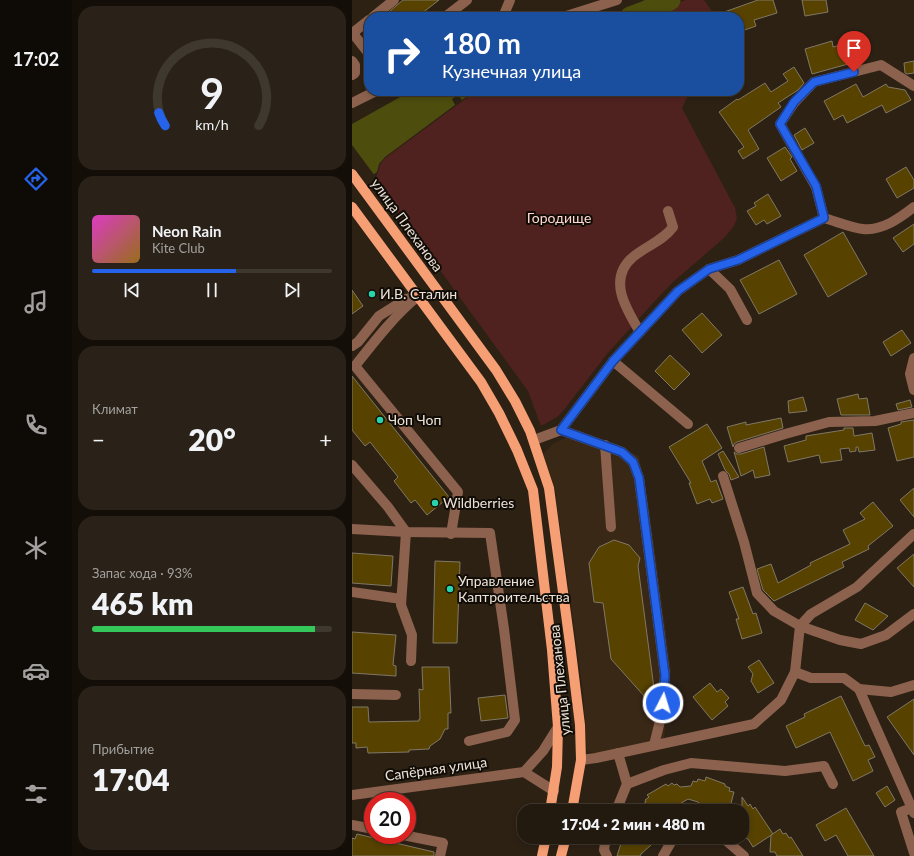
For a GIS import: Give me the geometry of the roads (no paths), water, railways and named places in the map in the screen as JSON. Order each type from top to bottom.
[{"type":"main road","name":"улица Плеханова","points":[[352,174],[496,370],[515,401],[534,440],[549,488],[578,711],[581,760],[573,804]]},
{"type":"main road","name":"улица Плеханова","points":[[354,210],[481,382],[499,413],[517,450],[533,490],[552,650],[558,727],[557,767],[551,804]]},
{"type":"main road","points":[[542,856],[545,844]]},
{"type":"main road","points":[[561,856],[564,844]]},
{"type":"street","points":[[379,12],[394,0]]},
{"type":"street","points":[[451,12],[467,0]]},
{"type":"street","points":[[505,12],[510,0]]},
{"type":"street","points":[[577,12],[611,1]]},
{"type":"street","points":[[364,24],[355,31],[355,36],[364,48]]},
{"type":"street","points":[[352,62],[355,65],[355,73],[352,75]]},
{"type":"street","points":[[824,218],[816,186],[780,124],[794,102],[814,82],[881,65],[914,86]]},
{"type":"street","points":[[352,103],[366,96]]},
{"type":"street","points":[[534,440],[561,430],[613,361],[678,291],[709,269],[738,260],[824,218],[864,229],[882,226],[899,219],[914,207]]},
{"type":"street","points":[[640,332],[628,313],[619,289],[622,271],[632,257],[668,234],[673,227],[668,211]]},
{"type":"street","points":[[709,269],[730,289],[747,320]]},
{"type":"street","points":[[352,346],[358,342],[379,316],[406,299],[417,297]]},
{"type":"street","points":[[417,297],[353,366],[458,492],[451,534]]},
{"type":"street","points":[[914,358],[910,374],[914,390]]},
{"type":"street","points":[[613,361],[688,424]]},
{"type":"street","points":[[739,448],[829,422],[875,421],[914,413]]},
{"type":"street","points":[[561,430],[622,452],[633,462],[639,478],[665,675],[662,717],[654,745]]},
{"type":"street","points":[[604,445],[611,528]]},
{"type":"street","points":[[352,465],[388,507],[406,532],[401,605],[412,635],[411,661]]},
{"type":"street","points":[[722,476],[744,542],[757,593],[774,611],[800,626],[840,640],[861,644],[886,635],[914,614]]},
{"type":"street","points":[[352,529],[451,534],[490,533],[516,720],[507,732],[469,741]]},
{"type":"street","points":[[581,760],[754,724],[781,700],[795,672],[800,626],[811,614],[857,587],[914,534]]},
{"type":"street","points":[[352,592],[401,599]]},
{"type":"street","points":[[795,672],[811,678],[844,678],[859,689],[913,810],[901,812],[914,853]]},
{"type":"street","points":[[859,689],[891,692],[914,685]]},
{"type":"street","points":[[352,694],[396,696]]},
{"type":"street","points":[[554,791],[524,772],[543,751],[558,727]]},
{"type":"street","points":[[618,753],[627,784],[619,804]]},
{"type":"street","points":[[627,784],[664,770],[691,763],[785,771],[824,766],[833,784]]},
{"type":"street","name":"Сапёрная улица","points":[[352,795],[524,772]]},
{"type":"street","points":[[352,825],[364,827]]},
{"type":"street","points":[[416,838],[443,843],[440,856]]},
{"type":"street","points":[[605,844],[604,850],[607,856]]},
{"type":"street","points":[[663,856],[670,844]]},
{"type":"street","points":[[730,844],[744,856]]},
{"type":"waterway","points":[[643,12],[670,0]]},
{"type":"place","name":"И.В. Сталин","points":[[372,294]]},
{"type":"place","name":"Чоп Чоп","points":[[380,420]]},
{"type":"place","name":"Wildberries","points":[[435,503]]},
{"type":"place","name":"Управление Каптроительства","points":[[450,589]]},
{"type":"park label","name":"Городище","points":[[559,218]]}]
